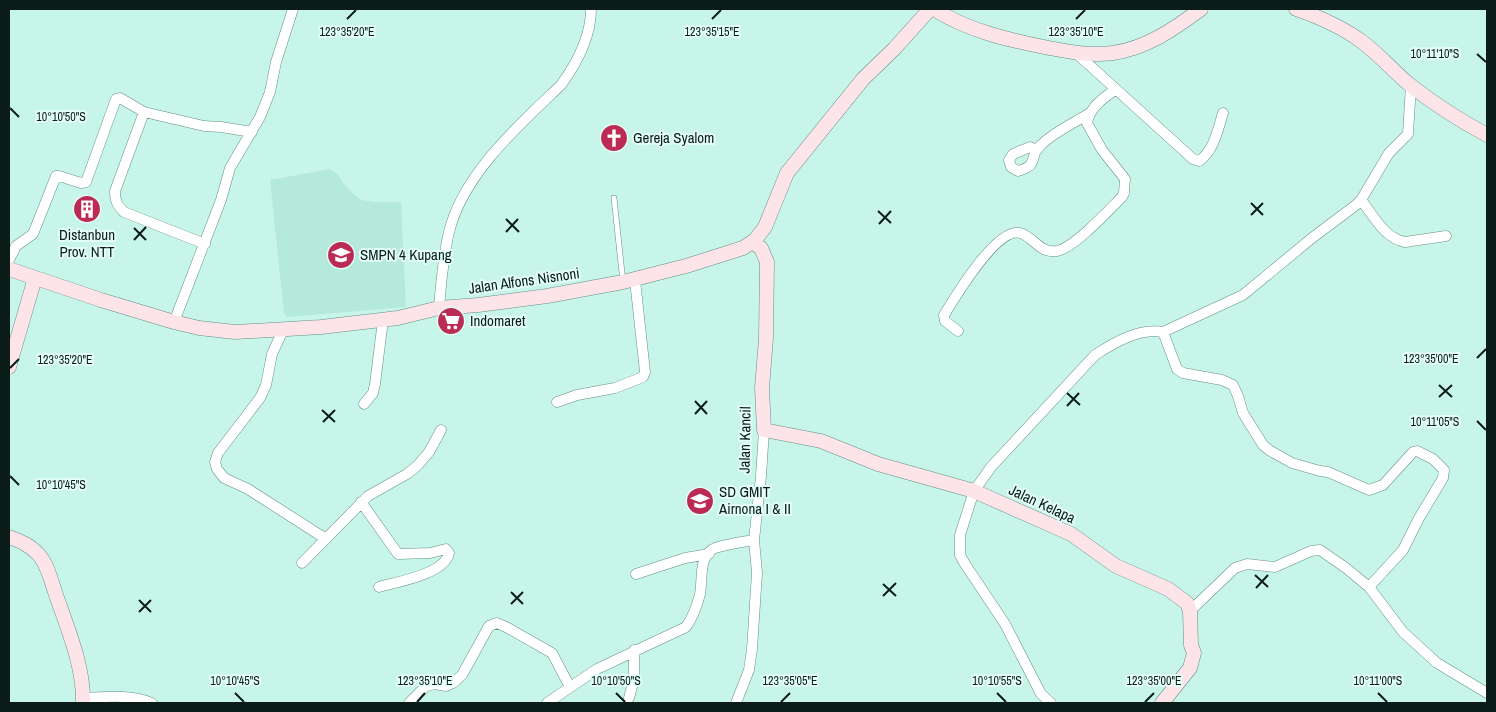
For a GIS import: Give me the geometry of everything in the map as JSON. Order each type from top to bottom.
[{"type":"street","points":[[174,322],[221,200],[230,168],[260,117],[270,92],[276,62],[293,9]]},
{"type":"street","points":[[439,308],[449,231],[466,192],[474,178],[501,144],[569,75],[586,38],[591,9]]},
{"type":"street","name":"Jalan Alfons Nisnoni","points":[[9,269],[174,322],[199,328],[235,332],[321,327],[383,320],[439,308],[547,296],[629,281],[743,248],[752,242],[765,227],[787,173],[863,79],[894,49],[930,9]]},
{"type":"street","points":[[934,9],[950,19],[1007,39],[1076,53],[1097,54],[1113,53],[1140,46],[1175,28],[1201,9]]},
{"type":"street","points":[[1296,9],[1317,16],[1347,31],[1375,52],[1410,85],[1464,122],[1487,135]]},
{"type":"street","points":[[1076,53],[1193,159],[1199,161],[1204,158],[1213,142],[1224,113]]},
{"type":"street","points":[[1051,703],[1041,694],[1010,633],[960,555],[960,535],[974,491],[991,466],[1095,355],[1109,346],[1139,333],[1155,330],[1163,332],[1243,295],[1362,200],[1389,153],[1408,134],[1410,85]]},
{"type":"street","points":[[1036,150],[1090,113],[1107,95],[1115,90]]},
{"type":"street","points":[[9,260],[16,246],[33,234],[56,176],[81,183],[86,182],[116,99],[120,98],[144,112],[204,126],[252,132]]},
{"type":"street","points":[[144,112],[118,182],[115,199],[118,206],[124,212],[204,244]]},
{"type":"street","points":[[958,331],[945,321],[944,315],[971,272],[1002,239],[1011,234],[1021,234],[1044,250],[1056,251],[1070,245],[1122,197],[1125,179],[1102,150],[1087,126],[1090,113]]},
{"type":"street","points":[[1362,200],[1385,231],[1400,241],[1405,242],[1446,236]]},
{"type":"street","name":"Jalan Kancil","points":[[736,703],[749,670],[752,649],[756,572],[754,540],[764,430],[762,388],[766,338],[767,262],[761,248],[752,242]]},
{"type":"street","points":[[9,367],[35,278]]},
{"type":"street","points":[[557,402],[577,395],[615,388],[643,377],[645,372],[629,281]]},
{"type":"street","points":[[364,404],[372,394],[375,384],[383,320]]},
{"type":"street","points":[[284,328],[272,354],[266,385],[260,398],[218,453],[215,462],[217,469],[224,478],[248,489],[326,539]]},
{"type":"street","points":[[1163,332],[1177,369],[1183,373],[1222,380],[1233,385],[1243,413],[1263,445],[1292,462],[1328,472],[1369,490],[1383,485],[1417,450],[1433,459],[1444,470],[1444,478],[1419,518],[1404,550],[1369,587]]},
{"type":"street","points":[[302,563],[368,496],[407,474],[417,466],[429,452],[441,430]]},
{"type":"street","name":"Jalan Kelapa","points":[[764,430],[820,440],[878,464],[974,491],[1071,534],[1116,566],[1168,589],[1187,603],[1190,612]]},
{"type":"street","points":[[361,502],[398,554],[430,553],[446,549],[449,553],[448,559],[434,570],[379,587]]},
{"type":"street","points":[[9,537],[22,540],[38,553],[42,559],[73,647],[81,678],[83,701],[110,696],[142,699],[152,703]]},
{"type":"street","points":[[547,703],[597,669],[686,627],[696,608],[700,592],[702,568],[709,554],[714,548],[754,540]]},
{"type":"street","points":[[1162,703],[1190,668],[1194,653],[1191,645],[1190,612],[1235,568],[1246,564],[1275,567],[1317,550],[1332,557],[1369,587],[1413,643],[1437,663],[1487,693]]},
{"type":"street","points":[[636,574],[685,558],[709,554]]},
{"type":"street","points":[[408,703],[426,686],[435,684],[446,686],[462,676],[489,626],[497,623],[552,653],[570,687]]},
{"type":"street","points":[[629,698],[634,679],[634,650]]},
{"type":"lane","points":[[614,198],[629,281]]},
{"type":"shaded area","name":"SMPN 4 Kupang","points":[[330,169],[361,200],[401,202],[406,307],[287,317],[284,313],[270,180]]},
{"type":"place","name":"Gereja Syalom","points":[[614,138]]},
{"type":"place","name":"Distanbun Prov. NTT","points":[[87,209]]},
{"type":"place","name":"SMPN 4 Kupang","points":[[341,255]]},
{"type":"place","name":"Indomaret","points":[[451,321]]},
{"type":"place","name":"SD GMIT Airnona I & II","points":[[700,501]]}]
